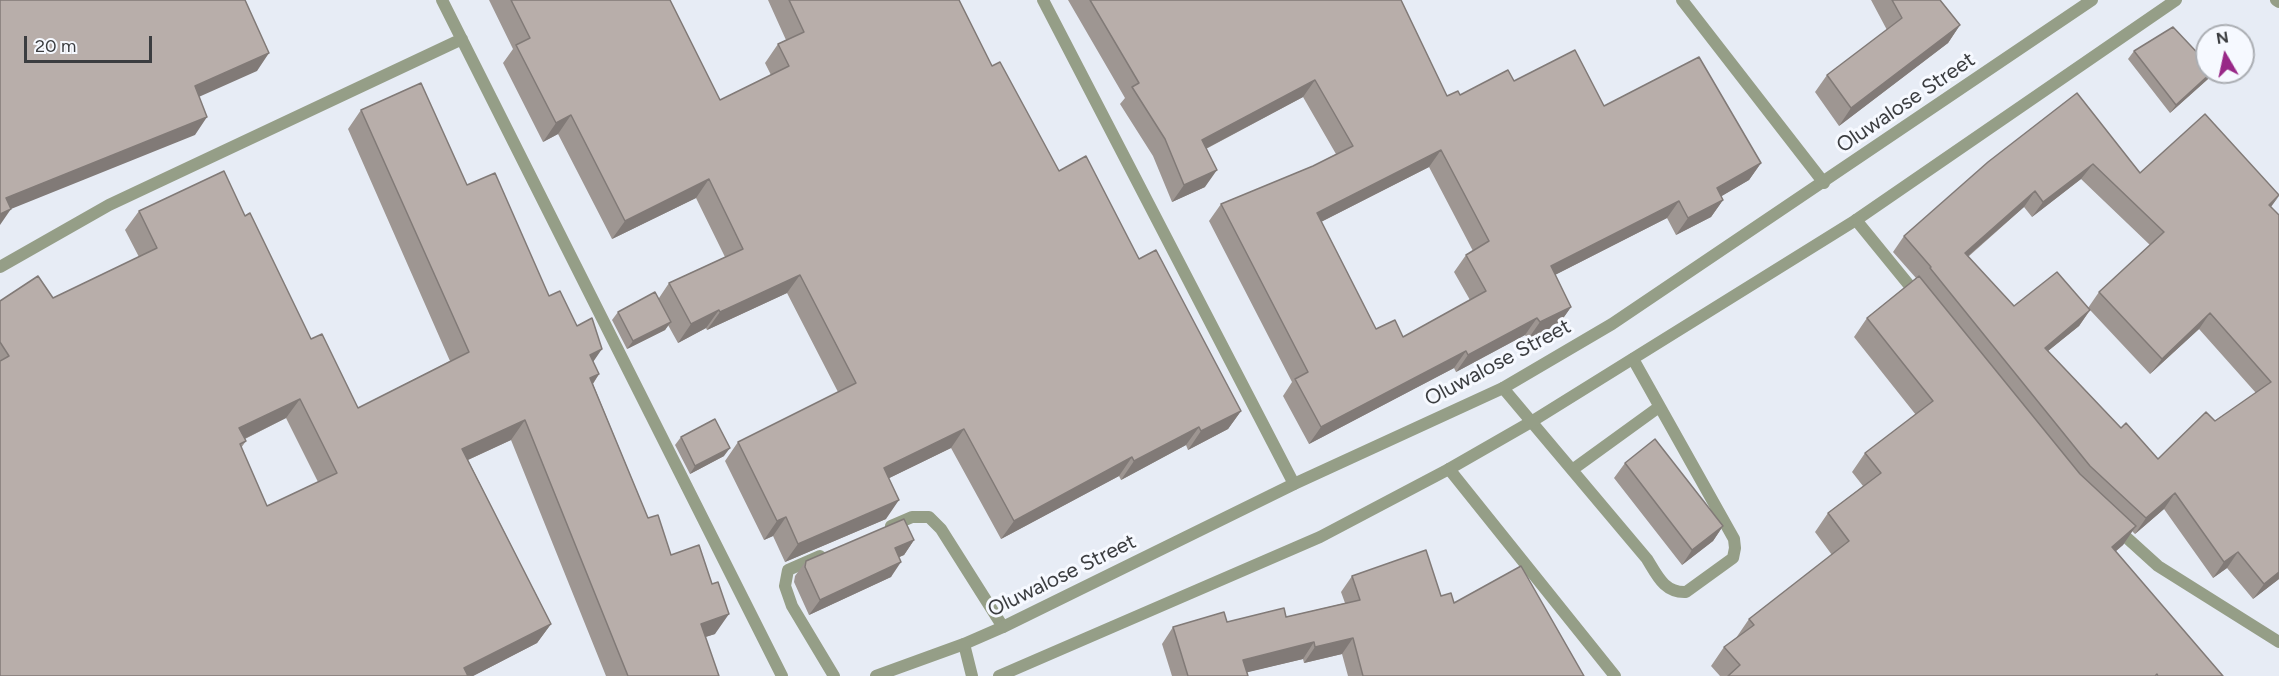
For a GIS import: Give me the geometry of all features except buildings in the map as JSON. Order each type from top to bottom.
[{"type":"street","points":[[442,0],[782,676]]},
{"type":"street","points":[[1043,0],[1294,484]]},
{"type":"street","points":[[1682,0],[1824,183]]},
{"type":"street","name":"Oluwalose Street","points":[[876,676],[964,644],[1003,627],[1294,484],[1503,388],[1612,324],[2092,0]]},
{"type":"street","points":[[999,676],[1320,537],[1449,469],[1531,422],[1856,220],[2176,0]]},
{"type":"street","points":[[0,267],[109,205],[462,39]]},
{"type":"street","points":[[1856,220],[1923,303]]},
{"type":"street","points":[[1503,388],[1647,559],[1665,587],[1678,592],[1686,592],[1733,558],[1734,539],[1633,359]]},
{"type":"street","points":[[1572,470],[1659,407]]},
{"type":"street","points":[[1449,469],[1614,676]]},
{"type":"street","points":[[881,530],[912,517],[929,517],[941,529],[1003,627]]},
{"type":"street","points":[[2107,520],[2158,566],[2279,642]]},
{"type":"street","points":[[830,552],[788,570],[785,586],[792,606],[834,676]]},
{"type":"street","points":[[964,644],[972,676]]}]
